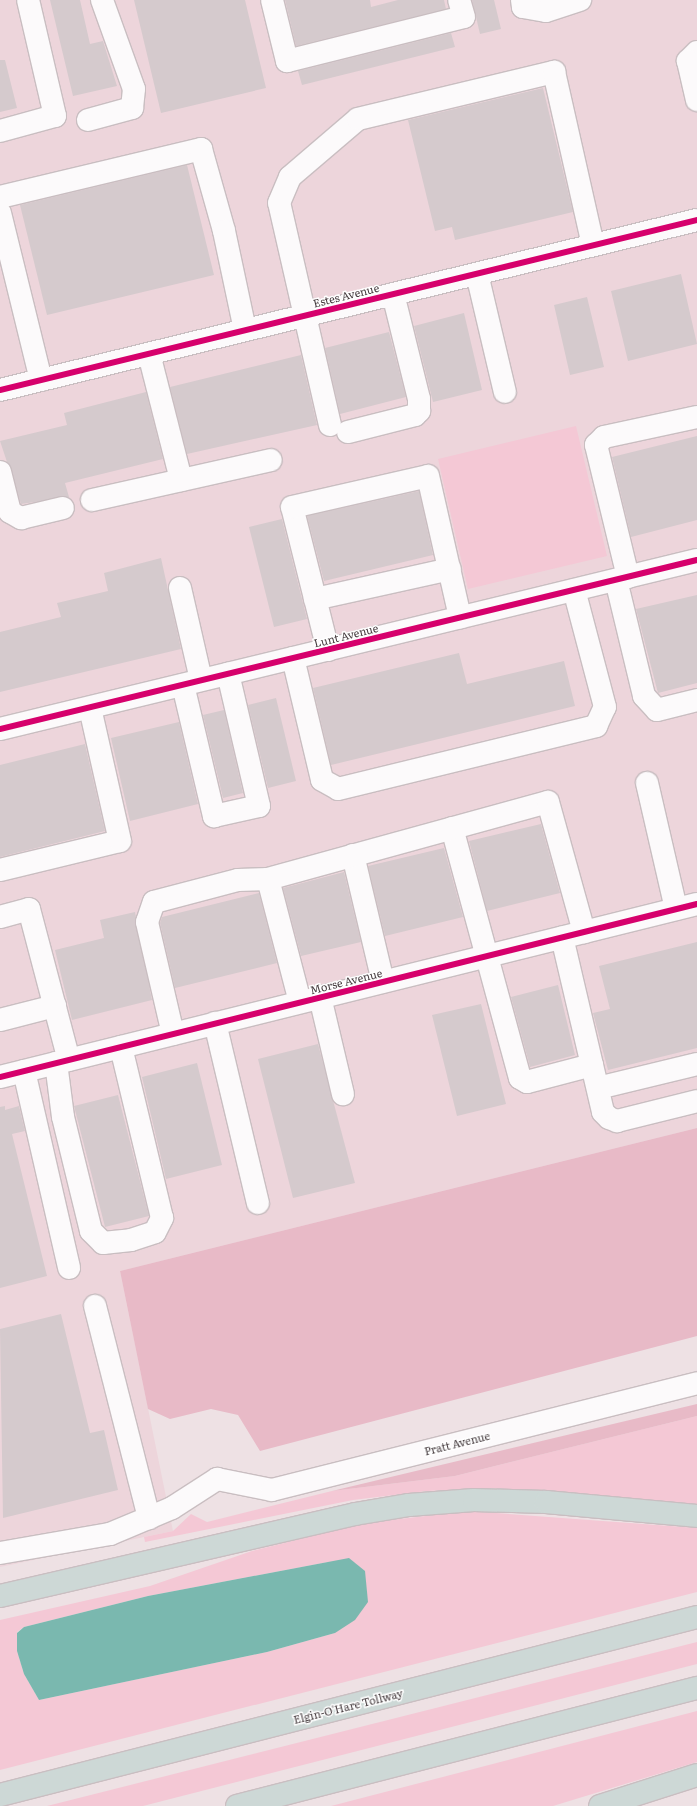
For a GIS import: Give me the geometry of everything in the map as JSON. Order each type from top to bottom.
[{"type":"highway","points":[[0,1596],[355,1514],[409,1506],[474,1500],[546,1502],[697,1516]]},
{"type":"highway","name":"Elgin-O'Hare Tollway","points":[[0,1795],[697,1617]]},
{"type":"highway","points":[[237,1806],[697,1688]]},
{"type":"highway","points":[[600,1806],[697,1775]]},
{"type":"street","points":[[0,131],[55,116],[28,0]]},
{"type":"street","points":[[88,120],[132,108],[134,89],[102,0]]},
{"type":"street","points":[[272,0],[287,61],[464,18],[459,0]]},
{"type":"street","points":[[522,0],[523,7],[546,11],[580,0]]},
{"type":"street","points":[[697,52],[688,61],[697,100]]},
{"type":"street","points":[[393,294],[419,400],[419,411],[415,415],[339,428],[302,316],[280,215],[279,203],[290,177],[358,119],[432,100],[554,72],[593,245]]},
{"type":"street","points":[[0,197],[201,149],[224,231],[245,330]]},
{"type":"street","points":[[0,213],[41,380]]},
{"type":"street","name":"Estes Avenue","points":[[0,390],[697,220]]},
{"type":"street","points":[[477,274],[505,392]]},
{"type":"street","points":[[149,354],[181,480]]},
{"type":"street","points":[[697,417],[604,437],[596,445],[644,696],[657,710],[697,700]]},
{"type":"street","points":[[92,500],[271,460]]},
{"type":"street","points":[[0,472],[10,512],[21,518],[63,508]]},
{"type":"street","points":[[328,650],[292,507],[428,476],[460,617]]},
{"type":"street","name":"Lunt Avenue","points":[[0,729],[697,560]]},
{"type":"street","points":[[315,599],[450,569]]},
{"type":"street","points":[[180,588],[192,683],[214,816],[259,806],[228,674]]},
{"type":"street","points":[[292,658],[322,780],[338,789],[596,726],[605,707],[574,590]]},
{"type":"street","points":[[0,870],[120,841],[90,708]]},
{"type":"street","points":[[648,783],[676,909]]},
{"type":"street","points":[[173,1034],[147,922],[154,902],[238,880],[268,879],[548,802],[584,932]]},
{"type":"street","points":[[452,828],[521,1080],[527,1082],[592,1065]]},
{"type":"street","points":[[353,855],[383,982]]},
{"type":"street","points":[[268,879],[343,1094]]},
{"type":"street","name":"Morse Avenue","points":[[0,1077],[697,904]]},
{"type":"street","points":[[0,917],[29,909],[55,1006],[62,1061],[63,1117],[91,1231],[103,1243],[116,1244],[155,1232],[162,1218],[121,1047]]},
{"type":"street","points":[[562,937],[603,1112],[617,1121],[697,1101]]},
{"type":"street","points":[[0,1020],[55,1006]]},
{"type":"street","points":[[215,1024],[258,1203]]},
{"type":"street","points":[[598,1088],[697,1064]]},
{"type":"street","points":[[24,1071],[68,1268]]},
{"type":"street","points":[[0,1553],[110,1534],[149,1518],[95,1306]]},
{"type":"street","name":"Pratt Avenue","points":[[149,1518],[172,1508],[217,1479],[272,1490],[697,1383]]},
{"type":"shaded area","points":[[0,0],[697,0],[697,1128],[120,1271],[173,1531],[0,1567]]},
{"type":"shaded area","points":[[576,426],[607,556],[468,589],[438,459]]},
{"type":"shaded area","points":[[697,1128],[697,1336],[260,1451],[238,1415],[211,1409],[170,1419],[148,1409],[120,1271]]},
{"type":"shaded area","points":[[697,1404],[697,1416],[455,1476],[332,1491]]},
{"type":"shaded area","points":[[697,1416],[697,1504],[492,1488],[427,1491],[353,1500],[145,1542],[144,1537],[173,1531],[191,1514],[207,1522],[332,1491],[455,1476]]},
{"type":"shaded area","points":[[469,1511],[697,1528],[697,1592],[0,1770],[0,1620],[150,1586],[252,1551],[365,1523]],"holes":[[[328,1562],[335,1633],[267,1652],[39,1700],[24,1674],[17,1651],[17,1632],[24,1627],[148,1596]]]},
{"type":"shaded area","points":[[349,1558],[365,1571],[368,1602],[355,1620],[335,1633],[267,1652],[39,1700],[24,1674],[17,1651],[17,1633],[24,1627],[148,1596]]},
{"type":"shaded area","points":[[697,1642],[697,1664],[143,1806],[47,1806]]},
{"type":"shaded area","points":[[697,1711],[697,1762],[553,1806],[331,1806]]},
{"type":"building","points":[[50,0],[80,0],[90,44],[103,41],[117,86],[73,96]]},
{"type":"building","points":[[134,0],[245,0],[266,88],[161,113]]},
{"type":"building","points":[[285,0],[370,0],[371,7],[398,0],[444,0],[446,9],[296,46]]},
{"type":"building","points":[[472,0],[494,0],[501,29],[480,34]]},
{"type":"building","points":[[451,33],[455,47],[302,85],[298,71]]},
{"type":"building","points":[[0,60],[5,60],[17,108],[0,112]]},
{"type":"building","points":[[543,88],[573,212],[455,240],[452,227],[435,231],[408,120]]},
{"type":"building","points":[[187,165],[214,275],[47,315],[20,205]]},
{"type":"building","points":[[681,274],[697,344],[628,361],[611,291]]},
{"type":"building","points":[[587,297],[604,367],[570,375],[554,305]]},
{"type":"building","points":[[464,313],[482,390],[433,402],[414,326]]},
{"type":"building","points":[[389,332],[406,397],[340,414],[325,348]]},
{"type":"building","points":[[301,355],[317,425],[187,454],[170,387]]},
{"type":"building","points":[[146,392],[163,459],[65,483],[69,497],[21,504],[0,441],[67,425],[64,413]]},
{"type":"building","points":[[697,436],[697,520],[631,537],[612,457]]},
{"type":"building","points":[[419,491],[433,555],[324,581],[307,516]]},
{"type":"building","points":[[282,519],[307,619],[274,627],[249,527]]},
{"type":"building","points":[[161,558],[181,649],[0,692],[0,632],[61,617],[57,603],[108,591],[104,573]]},
{"type":"building","points":[[697,595],[697,683],[658,693],[636,609]]},
{"type":"building","points":[[459,653],[467,684],[564,661],[575,706],[331,765],[313,688]]},
{"type":"building","points":[[276,698],[296,781],[268,788],[248,705]]},
{"type":"building","points":[[224,710],[243,793],[223,798],[203,715]]},
{"type":"building","points":[[179,722],[198,804],[130,821],[111,738]]},
{"type":"building","points":[[85,744],[105,831],[0,857],[0,765]]},
{"type":"building","points":[[541,824],[560,893],[487,911],[469,841]]},
{"type":"building","points":[[444,848],[463,917],[385,936],[368,866]]},
{"type":"building","points":[[344,872],[361,942],[301,956],[283,888]]},
{"type":"building","points":[[259,893],[277,963],[175,988],[160,923],[162,917]]},
{"type":"building","points":[[135,912],[152,1000],[72,1020],[55,950],[104,938],[100,920]]},
{"type":"building","points":[[697,942],[697,1048],[608,1070],[593,1013],[610,1009],[599,966]]},
{"type":"building","points":[[558,985],[575,1055],[530,1067],[511,997]]},
{"type":"building","points":[[481,1004],[506,1104],[457,1116],[432,1015]]},
{"type":"building","points":[[318,1044],[355,1183],[293,1198],[258,1059]]},
{"type":"building","points":[[197,1063],[222,1165],[166,1179],[142,1077]]},
{"type":"building","points":[[118,1095],[149,1216],[105,1227],[74,1106]]},
{"type":"building","points":[[5,1106],[5,1110],[19,1106],[25,1131],[12,1134],[47,1276],[0,1288],[0,1107]]},
{"type":"building","points":[[61,1314],[90,1433],[104,1430],[118,1490],[3,1518],[0,1329]]},
{"type":"cycle path","points":[[0,390],[697,220]]},
{"type":"cycle path","points":[[0,729],[697,560]]},
{"type":"cycle path","points":[[0,1077],[697,904]]}]
